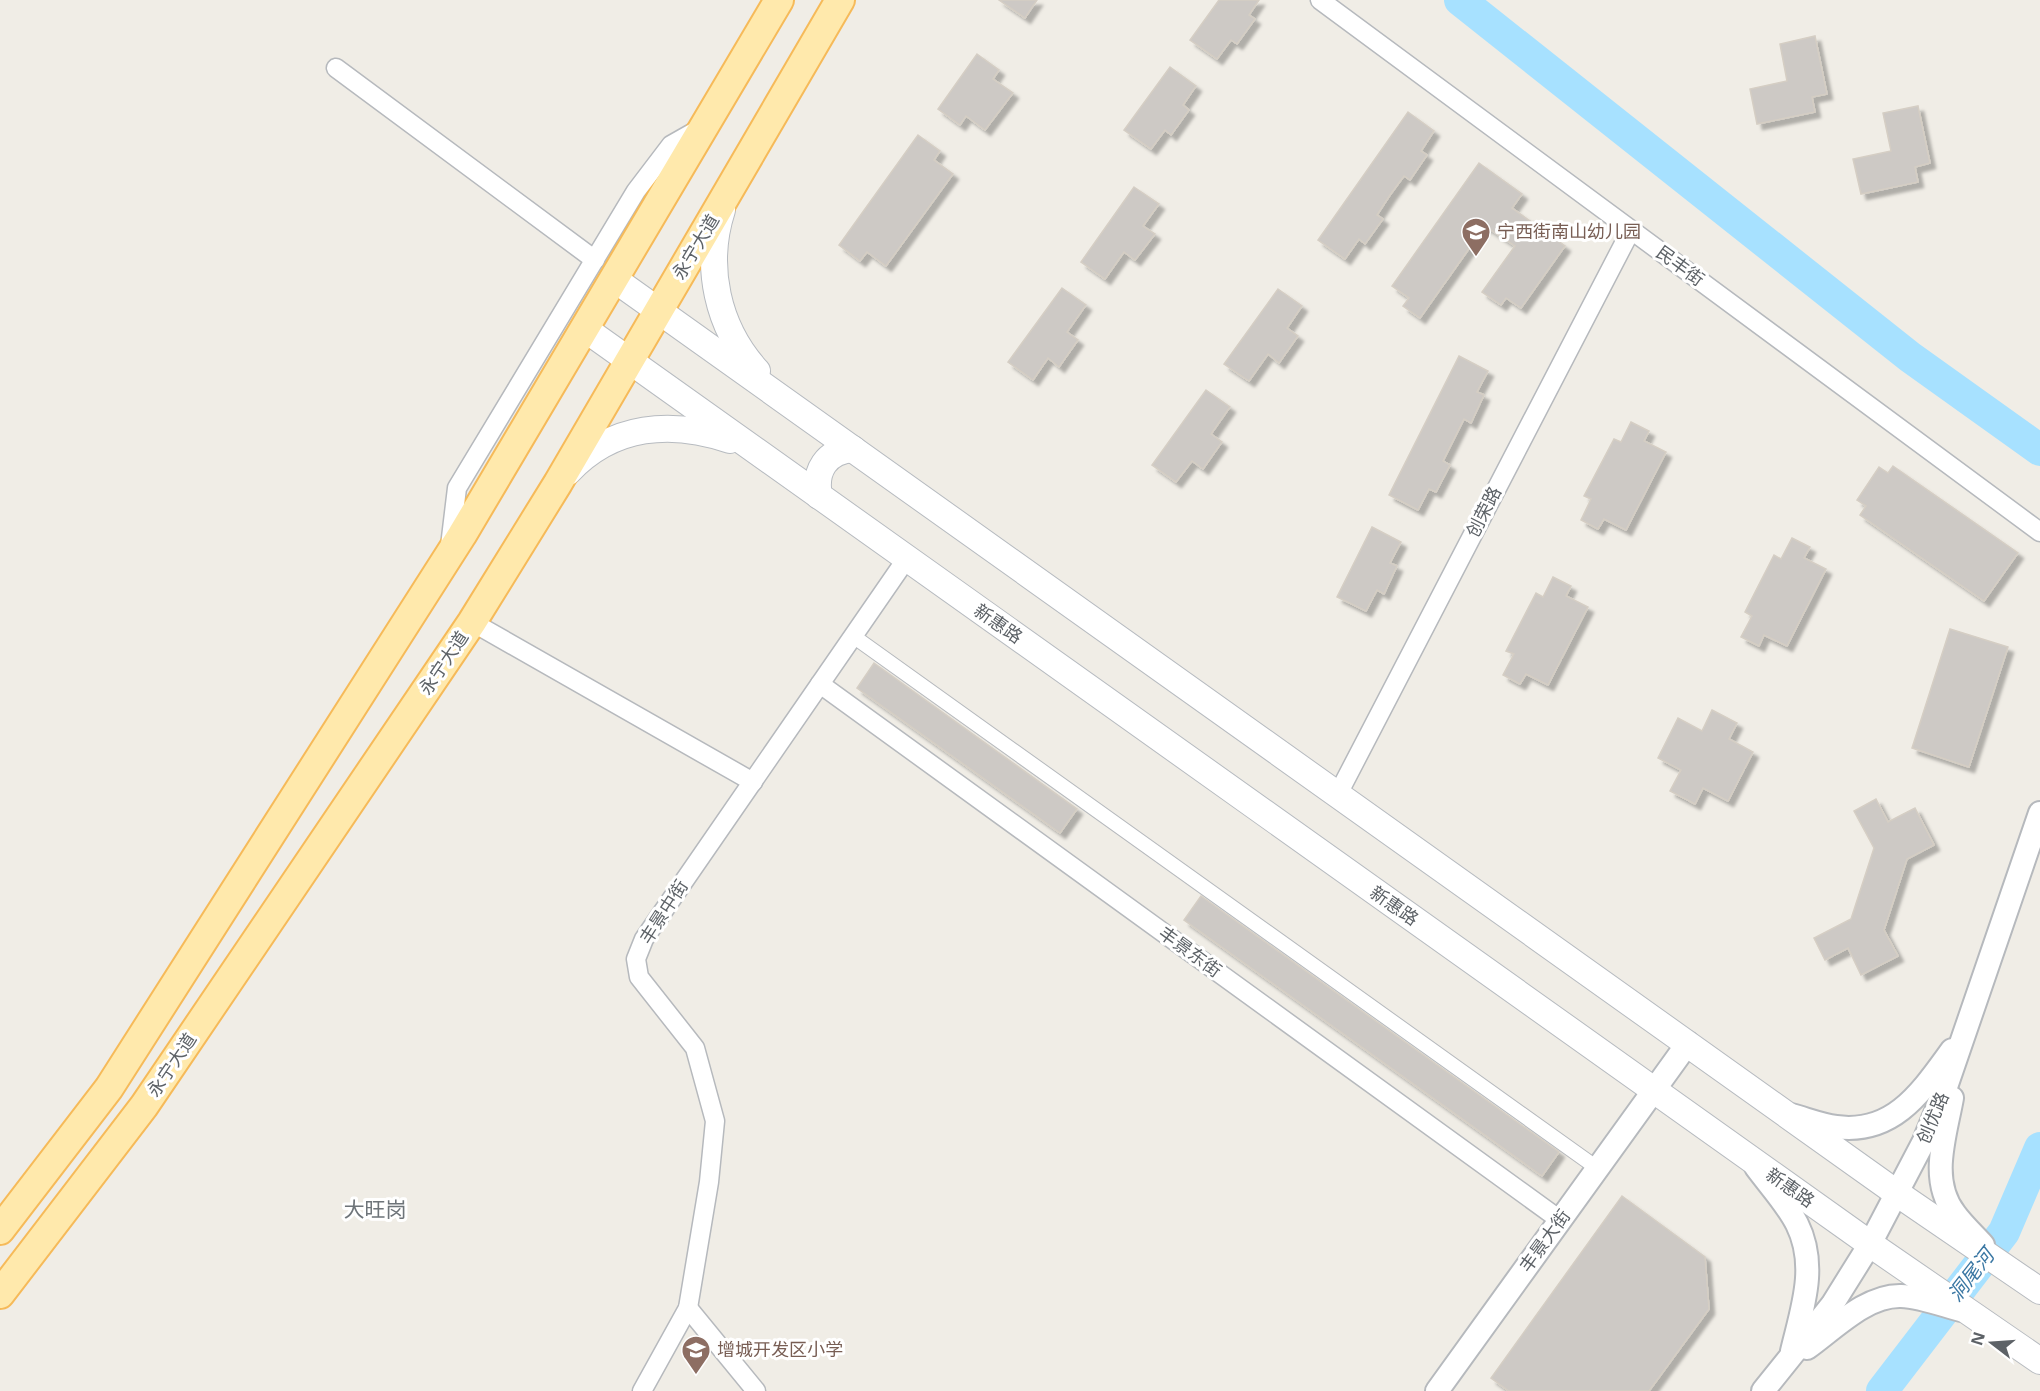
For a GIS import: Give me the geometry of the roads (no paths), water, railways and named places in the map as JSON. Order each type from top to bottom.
[{"type":"main road","points":[[0,1230],[109,1088],[450,554],[585,329],[604,270],[705,126],[779,0]]},
{"type":"main road","name":"永宁大道","points":[[0,1294],[144,1106],[472,622],[558,483],[840,0]]},
{"type":"main road","points":[[727,195],[716,228],[714,251],[717,296],[728,328],[746,358],[784,400]]},
{"type":"main road","points":[[604,270],[1898,1194],[1950,1220],[2000,1264],[2036,1288]]},
{"type":"main road","name":"新惠路","points":[[585,329],[1870,1245],[2040,1361]]},
{"type":"main road","points":[[558,483],[577,463],[600,446],[625,435],[652,428],[681,428],[699,431],[751,447]]},
{"type":"main road","points":[[819,496],[817,478],[824,462],[837,452],[853,449]]},
{"type":"street","name":"民丰街","points":[[1320,0],[2040,531]]},
{"type":"street","points":[[336,68],[604,270],[457,488],[450,554]]},
{"type":"street","name":"创荣路","points":[[1338,794],[1631,230]]},
{"type":"street","name":"丰景中街","points":[[688,1308],[715,1121],[695,1048],[639,977],[636,959],[644,939],[907,558]]},
{"type":"street","points":[[472,622],[753,782]]},
{"type":"street","points":[[853,636],[1597,1168]]},
{"type":"street","name":"丰景东街","points":[[820,684],[1560,1220]]},
{"type":"street","name":"创优路","points":[[1763,1391],[1789,1362],[1832,1305],[1870,1245],[1924,1141],[1966,1032],[2040,813]]},
{"type":"street","points":[[1785,1113],[1835,1127],[1856,1128],[1886,1120],[1912,1103],[1966,1032]]},
{"type":"street","points":[[1950,1220],[1940,1175],[1941,1154],[1966,1032]]},
{"type":"street","name":"丰景大街","points":[[1437,1391],[1688,1044]]},
{"type":"street","points":[[1750,1159],[1797,1224],[1805,1244],[1809,1266],[1807,1288],[1789,1362]]},
{"type":"street","points":[[1789,1362],[1860,1310],[1879,1299],[1901,1296],[1969,1312]]},
{"type":"street","points":[[642,1391],[688,1308],[756,1391]]},
{"type":"waterway","points":[[1460,0],[1910,357],[2040,450]]},
{"type":"waterway","name":"洞尾河","points":[[1882,1391],[2004,1232],[2040,1148]]},
{"type":"place","name":"宁西街南山幼儿园","points":[[1476,258]]},
{"type":"place","name":"增城开发区小学","points":[[696,1376]]},
{"type":"district","name":"大旺岗","points":[[375,1210]]}]
